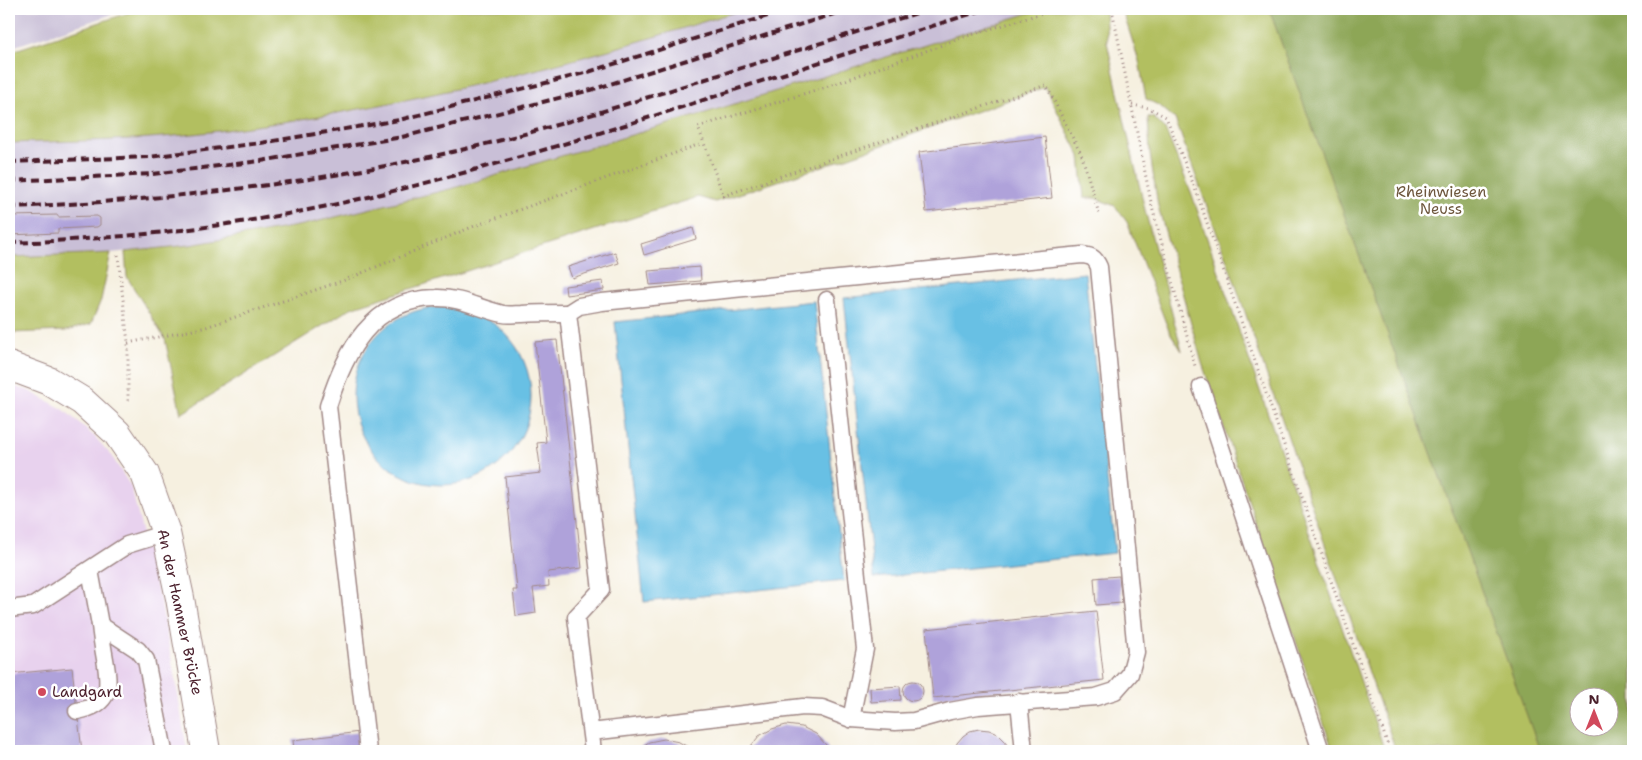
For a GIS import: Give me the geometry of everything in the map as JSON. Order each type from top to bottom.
[{"type":"street","name":"An der Hammer Brücke","points":[[9,366],[49,381],[82,401],[117,433],[145,474],[166,533],[184,617],[206,751]]},
{"type":"lane","points":[[368,751],[328,406],[343,365],[353,346],[368,327],[384,313],[406,302],[436,298],[464,301],[504,314],[568,313],[579,306],[612,301],[1082,255],[1096,259],[1100,276],[1136,652],[1130,674],[1115,690],[1096,697],[1019,702],[950,711],[914,721],[894,722],[851,719],[822,708],[803,707],[591,732]]},
{"type":"lane","points":[[827,300],[864,649],[851,719]]},
{"type":"lane","points":[[568,313],[601,590],[576,618],[593,751]]},
{"type":"lane","points":[[1201,387],[1321,751]]},
{"type":"lane","points":[[9,609],[33,606],[126,545],[166,533]]},
{"type":"lane","points":[[77,710],[85,709],[98,703],[106,694],[109,681],[90,570]]},
{"type":"lane","points":[[100,625],[138,650],[146,660],[164,751]]},
{"type":"lane","points":[[1019,702],[1024,751]]},
{"type":"path","points":[[1056,9],[964,38],[832,85],[698,127],[724,197],[1046,85],[1082,156],[1099,214]]},
{"type":"path","points":[[1112,9],[1152,207],[1201,387]]},
{"type":"path","points":[[1132,105],[1149,108],[1166,117],[1195,188],[1390,751]]},
{"type":"path","points":[[128,344],[203,328],[345,280],[472,228],[704,143]]},
{"type":"path","points":[[117,433],[129,401],[128,344],[118,255]]},
{"type":"shaded area","points":[[9,9],[129,9],[9,48]]},
{"type":"shaded area","points":[[744,9],[1042,9],[454,188],[303,225],[190,245],[111,253],[9,257],[9,143],[192,134],[358,110],[558,64]]},
{"type":"shaded area","points":[[9,385],[27,390],[63,409],[95,437],[111,455],[131,487],[161,604],[187,751],[9,751]]},
{"type":"green space","points":[[140,9],[744,9],[541,69],[403,101],[333,114],[193,134],[148,138],[9,143],[9,52]]},
{"type":"green space","points":[[1042,9],[1105,9],[1107,42],[1121,106],[1145,210],[1182,351],[1169,331],[1127,222],[1115,206],[1095,198],[1084,198],[1080,156],[1045,87],[841,160],[715,202],[698,197],[351,308],[181,414],[165,339],[127,277],[125,252],[190,245],[303,225],[454,188]]},
{"type":"green space","name":"Rheinwiesen Neuss","points":[[1122,9],[1633,9],[1633,751],[1396,751],[1235,283],[1175,119],[1160,106],[1146,99],[1139,61]]},
{"type":"green space","name":"Rheinwiesen Neuss","points":[[1269,9],[1633,9],[1633,751],[1540,751]]},
{"type":"green space","points":[[1148,117],[1153,117],[1165,129],[1191,192],[1385,751],[1333,751],[1202,363],[1158,206],[1150,154]]},
{"type":"green space","points":[[111,253],[101,300],[91,324],[66,331],[9,333],[9,257]]},
{"type":"water","points":[[1085,273],[1115,553],[874,578],[844,298]]},
{"type":"water","points":[[814,301],[844,581],[644,602],[615,322]]},
{"type":"water","points":[[433,307],[451,307],[468,310],[484,317],[499,327],[511,339],[521,354],[528,370],[531,396],[530,413],[525,430],[511,453],[499,465],[484,475],[468,482],[451,485],[433,485],[416,482],[400,475],[385,465],[373,453],[363,438],[356,422],[353,405],[353,387],[356,370],[363,354],[373,339],[385,327],[400,317],[416,310]]},
{"type":"building","points":[[1045,137],[1052,198],[926,212],[919,152]]},
{"type":"building","points":[[58,215],[58,217],[97,216],[100,218],[100,225],[97,227],[58,229],[58,233],[9,235],[9,216]]},
{"type":"building","points":[[693,228],[696,239],[644,255],[641,244]]},
{"type":"building","points":[[615,252],[619,263],[572,278],[568,267]]},
{"type":"building","points":[[700,267],[701,281],[650,285],[648,271]]},
{"type":"building","points":[[603,281],[604,290],[566,295],[565,286]]},
{"type":"building","points":[[557,340],[582,568],[548,572],[549,586],[533,588],[536,613],[516,616],[513,590],[517,590],[505,477],[541,473],[537,443],[546,442],[535,342]]},
{"type":"building","points":[[1119,576],[1122,603],[1096,605],[1094,578]]},
{"type":"building","points":[[1096,611],[1104,680],[933,698],[926,629]]},
{"type":"building","name":"Landgard","points":[[72,668],[82,751],[9,751],[9,674]]},
{"type":"building","points":[[913,681],[920,684],[923,691],[920,698],[913,701],[906,698],[903,691],[906,684]]},
{"type":"building","points":[[900,686],[901,700],[871,702],[870,688]]},
{"type":"building","points":[[786,725],[802,727],[816,734],[829,751],[747,751],[759,736],[772,729]]},
{"type":"building","points":[[979,729],[989,730],[998,734],[1005,741],[1009,751],[954,751],[957,743],[963,736],[970,731]]},
{"type":"building","points":[[360,732],[362,751],[294,751],[293,740]]},
{"type":"building","points":[[664,739],[679,742],[695,751],[634,751],[649,742]]},
{"type":"railway","points":[[9,162],[149,157],[261,143],[399,120],[585,73],[790,9]]},
{"type":"railway","points":[[9,181],[152,174],[261,161],[402,137],[591,90],[850,9]]},
{"type":"railway","points":[[9,207],[121,201],[232,190],[397,164],[512,137],[601,112],[930,9]]},
{"type":"railway","points":[[9,243],[74,240],[206,227],[323,207],[427,183],[581,139],[986,9]]},
{"type":"place","name":"Landgard","points":[[42,692]]}]
